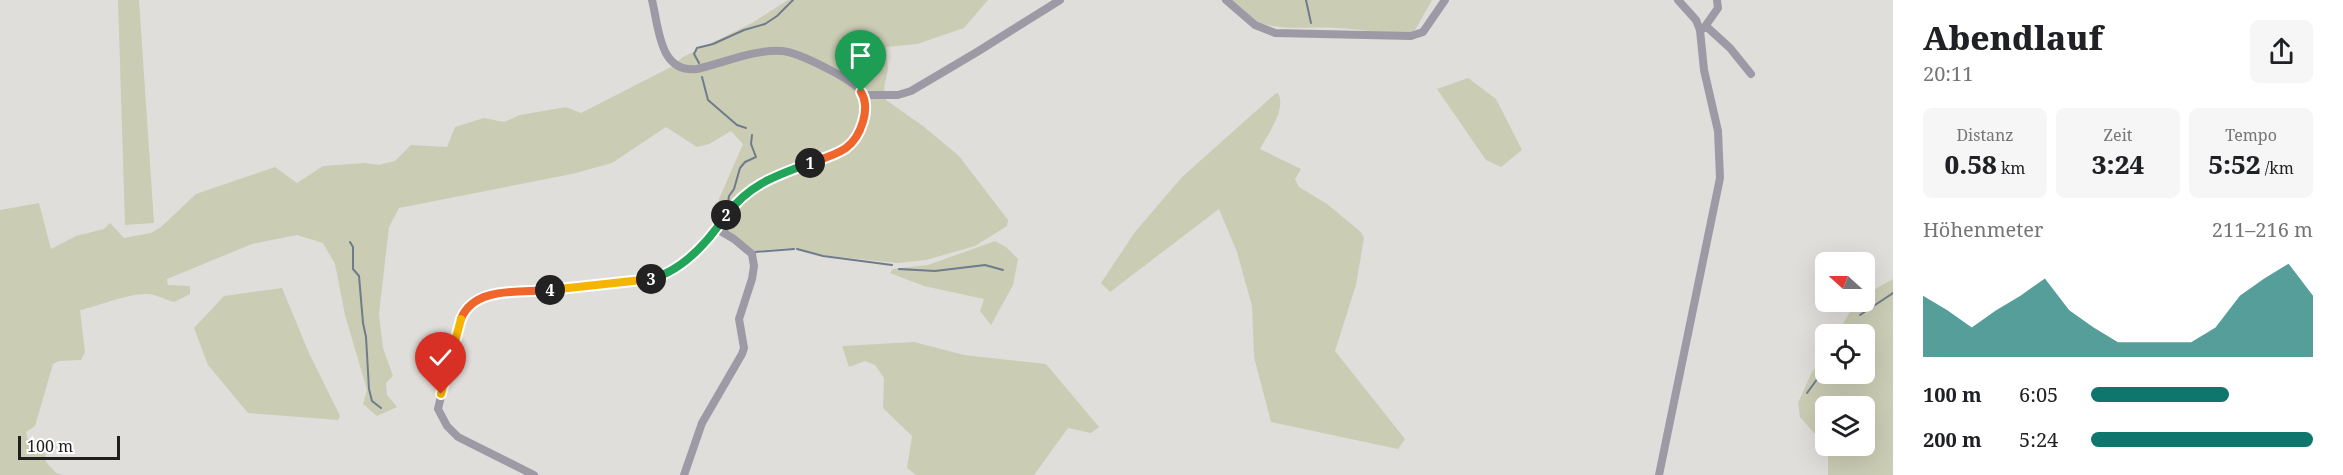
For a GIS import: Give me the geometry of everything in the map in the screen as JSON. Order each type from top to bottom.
[{"type":"street","points":[[652,0],[666,55],[671,63],[680,68],[697,69],[769,52],[790,52],[811,60],[848,82],[864,95],[898,95],[911,91],[1060,0]]},
{"type":"street","points":[[1226,0],[1255,25],[1272,32],[1377,36],[1417,35],[1423,32],[1445,0]]},
{"type":"street","points":[[1678,0],[1703,28],[1730,48],[1750,74]]},
{"type":"street","points":[[1659,475],[1720,177],[1718,131],[1704,70],[1703,28],[1718,8],[1717,0]]},
{"type":"street","points":[[534,475],[458,437],[447,426],[438,409],[456,332],[469,304],[492,295],[659,277],[682,264],[717,229],[734,204],[750,189],[772,177],[847,147],[853,141],[861,125],[866,105],[864,95]]},
{"type":"street","points":[[684,475],[702,423],[736,366],[744,348],[739,319],[752,279],[754,266],[752,254],[717,229]]},
{"type":"green space","points":[[118,0],[139,0],[154,223],[125,225]]},
{"type":"green space","points":[[788,0],[988,0],[964,28],[917,44],[886,47],[888,70],[884,87],[886,100],[923,126],[959,156],[1008,220],[1007,226],[975,246],[926,260],[897,263],[821,255],[789,248],[753,251],[715,223],[719,199],[743,144],[731,131],[709,144],[697,147],[666,127],[612,163],[572,174],[399,208],[389,227],[379,314],[383,348],[393,376],[386,383],[387,395],[397,407],[377,416],[363,404],[367,390],[345,315],[335,264],[323,243],[297,235],[252,244],[167,279],[168,285],[190,286],[190,294],[174,302],[153,295],[140,294],[80,310],[85,352],[81,360],[59,361],[53,364],[35,426],[26,432],[28,440],[45,448],[46,462],[56,473],[63,475],[0,475],[0,210],[39,203],[51,249],[76,236],[104,229],[110,223],[124,238],[151,233],[161,227],[196,194],[275,167],[297,183],[323,166],[364,163],[379,165],[395,161],[411,145],[447,147],[455,127],[484,118],[504,122],[520,115],[566,107],[581,113],[671,67],[683,57],[752,23]]},
{"type":"green space","points":[[1229,0],[1432,0],[1411,37],[1365,30],[1267,25],[1254,20]]},
{"type":"green space","points":[[1468,78],[1496,99],[1522,150],[1501,167],[1486,160],[1437,89]]},
{"type":"green space","points":[[1278,93],[1280,107],[1278,114],[1260,149],[1301,169],[1295,179],[1299,187],[1327,204],[1361,232],[1364,238],[1356,285],[1335,351],[1405,439],[1398,449],[1271,422],[1254,357],[1252,306],[1237,252],[1219,209],[1110,292],[1101,283],[1135,232],[1182,177]]},
{"type":"green space","points":[[995,241],[1006,247],[1018,259],[1013,285],[991,325],[980,311],[984,299],[924,286],[890,273],[893,269],[928,265]]},
{"type":"green space","points":[[1893,279],[1893,475],[1828,475],[1828,456],[1875,456],[1875,396],[1815,396],[1815,434],[1800,417],[1798,403],[1815,368],[1815,384],[1875,384],[1875,324],[1843,324],[1850,312],[1875,312],[1875,289]]},
{"type":"green space","points":[[282,288],[309,353],[340,416],[338,420],[248,413],[208,365],[194,328],[224,296]]},
{"type":"green space","points":[[914,342],[964,355],[1046,364],[1099,427],[1091,433],[1068,428],[1034,475],[916,475],[907,468],[912,436],[883,408],[884,378],[875,365],[865,361],[849,367],[842,346]]},
{"type":"waterway","points":[[699,63],[694,54],[697,48],[765,24],[793,0]]},
{"type":"waterway","points":[[1306,0],[1311,23]]},
{"type":"waterway","points":[[702,77],[708,100],[737,125],[746,128]]},
{"type":"waterway","points":[[728,203],[740,168],[745,162],[756,157],[751,144],[752,135]]},
{"type":"waterway","points":[[727,232],[728,217]]},
{"type":"waterway","points":[[350,242],[353,247],[353,269],[359,276],[369,389],[372,401],[381,408]]},
{"type":"waterway","points":[[754,252],[794,249]]},
{"type":"waterway","points":[[797,249],[823,256],[892,265]]},
{"type":"waterway","points":[[899,269],[935,271],[985,265],[1003,270]]},
{"type":"waterway","points":[[1860,315],[1893,293]]},
{"type":"waterway","points":[[1807,393],[1815,382]]},
{"type":"route","points":[[441,394],[456,332],[464,310],[469,304],[492,295],[649,280],[670,272],[710,239],[734,204],[750,189],[772,177],[830,156],[847,147],[853,141],[861,125],[866,105],[861,92]]}]
